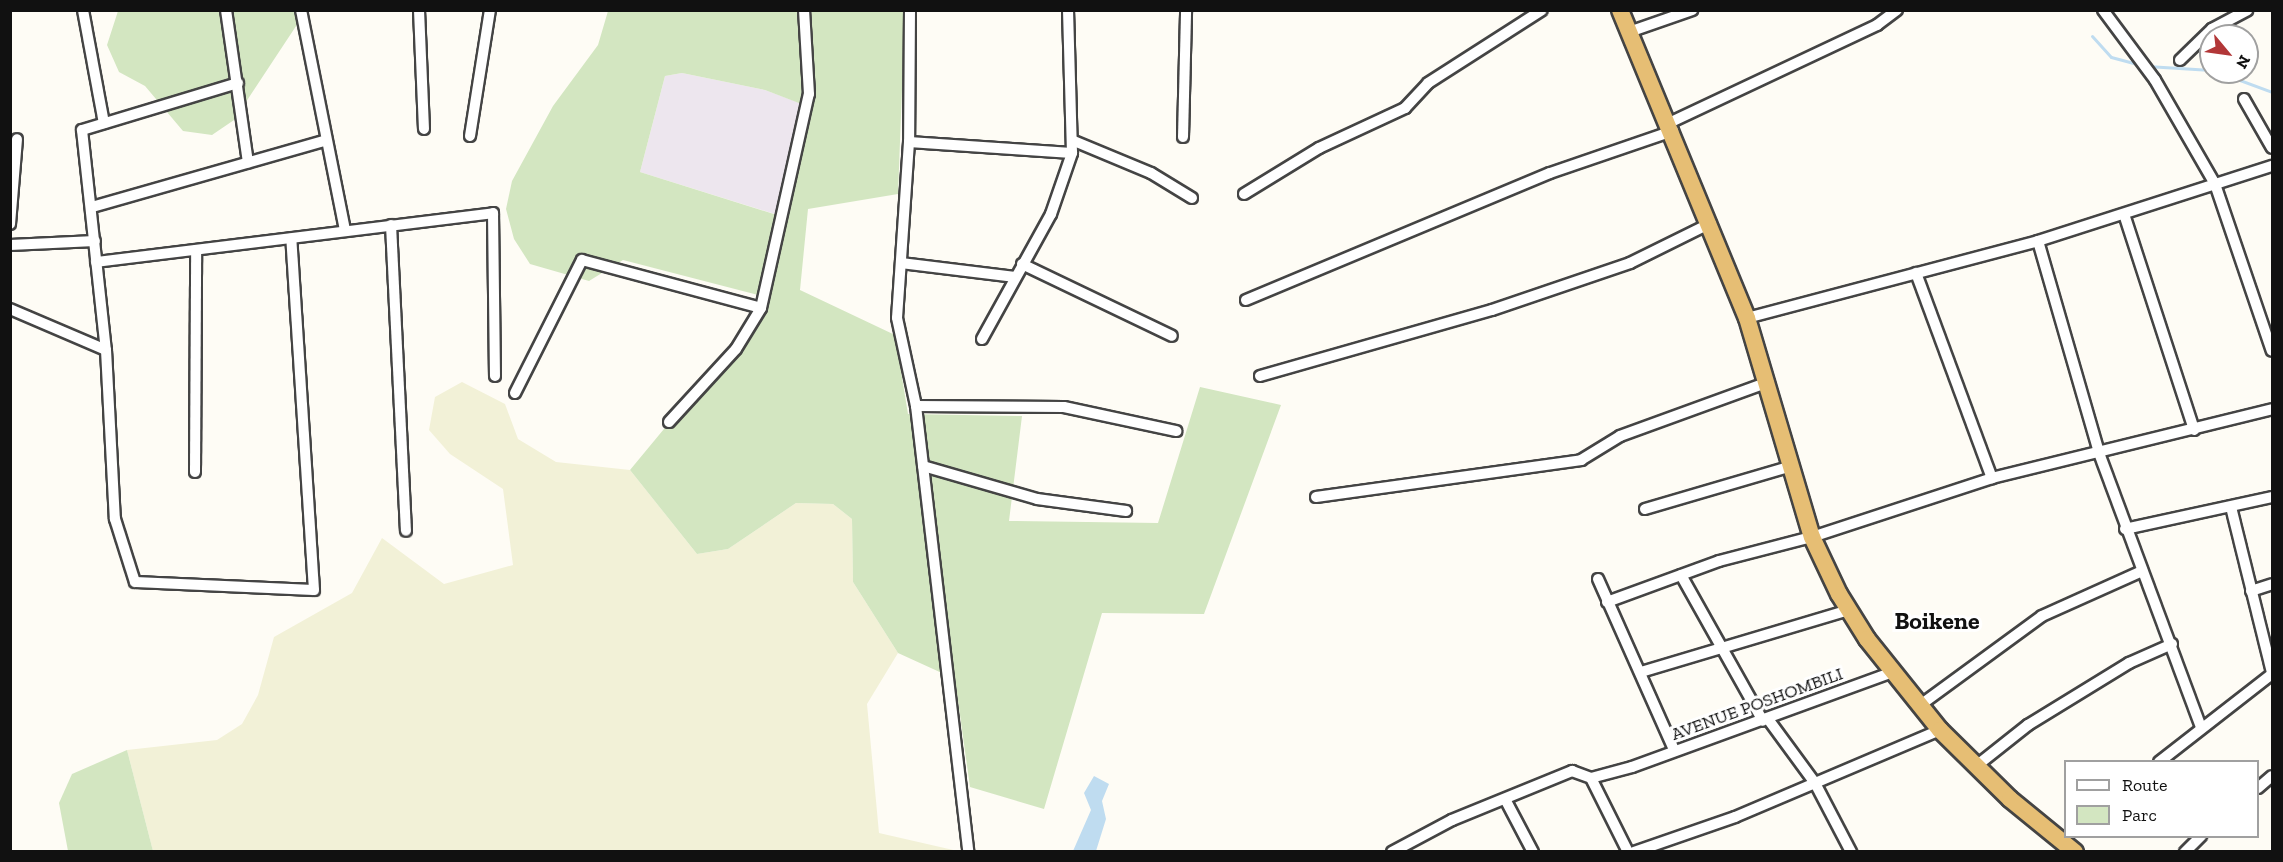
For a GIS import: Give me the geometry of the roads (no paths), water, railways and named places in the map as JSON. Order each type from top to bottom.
[{"type":"highway","points":[[1620,10],[1711,223],[1747,318],[1768,382],[1812,537],[1849,610],[1919,706],[1975,767],[2070,843]]},
{"type":"street","points":[[83,10],[104,123]]},
{"type":"street","points":[[226,10],[248,162]]},
{"type":"street","points":[[300,10],[323,141],[345,231]]},
{"type":"street","points":[[419,10],[424,129]]},
{"type":"street","points":[[470,135],[490,10]]},
{"type":"street","points":[[669,422],[736,349],[761,308],[809,94],[804,10]]},
{"type":"street","points":[[910,10],[909,142],[897,318],[916,405],[968,852]]},
{"type":"street","points":[[982,339],[1051,214],[1072,153],[1074,141],[1068,10]]},
{"type":"street","points":[[1183,137],[1186,10]]},
{"type":"street","points":[[1244,194],[1319,148],[1405,108],[1428,83],[1542,10]]},
{"type":"street","points":[[1629,32],[1692,10]]},
{"type":"street","points":[[1246,300],[1550,173],[1671,127],[1877,25],[1897,10]]},
{"type":"street","points":[[2103,10],[2155,80],[2216,184],[2272,351]]},
{"type":"street","points":[[2180,60],[2212,29],[2247,10]]},
{"type":"street","points":[[238,83],[82,130],[106,350],[115,519],[135,582],[314,590],[291,239]]},
{"type":"street","points":[[2244,99],[2272,148]]},
{"type":"street","points":[[10,224],[17,140]]},
{"type":"street","points":[[92,207],[323,141]]},
{"type":"street","points":[[1074,141],[1151,173],[1192,198]]},
{"type":"street","points":[[909,142],[1072,153]]},
{"type":"street","points":[[1747,318],[2038,242],[2272,166]]},
{"type":"street","points":[[96,262],[493,213],[495,376]]},
{"type":"street","points":[[2124,214],[2194,430]]},
{"type":"street","points":[[1260,375],[1492,310],[1630,263],[1711,223]]},
{"type":"street","points":[[391,225],[405,531]]},
{"type":"street","points":[[10,245],[94,241]]},
{"type":"street","points":[[2038,242],[2099,453],[2125,530],[2172,644],[2201,727]]},
{"type":"street","points":[[195,250],[195,472]]},
{"type":"street","points":[[515,393],[582,260],[761,308]]},
{"type":"street","points":[[901,263],[1015,277]]},
{"type":"street","points":[[1022,264],[1172,336]]},
{"type":"street","points":[[1916,273],[1992,478]]},
{"type":"street","points":[[10,309],[106,350]]},
{"type":"street","points":[[1316,496],[1581,460],[1620,436],[1768,382]]},
{"type":"street","points":[[916,405],[1064,407],[1176,431]]},
{"type":"street","points":[[1607,602],[1681,575],[1812,537],[1992,478],[2272,409]]},
{"type":"street","points":[[923,466],[1037,499],[1126,511]]},
{"type":"street","points":[[1645,509],[1792,466]]},
{"type":"street","points":[[2125,530],[2272,497]]},
{"type":"street","points":[[2161,760],[2272,674],[2231,507]]},
{"type":"street","points":[[1919,706],[2042,616],[2142,571]]},
{"type":"street","points":[[1681,575],[1719,648],[1765,720],[1815,783],[1851,852]]},
{"type":"street","points":[[1598,579],[1674,750]]},
{"type":"street","points":[[2251,591],[2272,584]]},
{"type":"street","points":[[1641,672],[1849,610]]},
{"type":"street","points":[[1975,767],[2028,725],[2129,663],[2172,644]]},
{"type":"street","name":"AVENUE POSHOMBILI","points":[[1591,778],[1632,767],[1893,672]]},
{"type":"street","points":[[1635,852],[1815,783],[1940,730]]},
{"type":"street","points":[[2169,753],[2175,760]]},
{"type":"street","points":[[1392,852],[1505,799],[1572,771],[1591,778],[1628,852]]},
{"type":"street","points":[[2259,787],[2272,776]]},
{"type":"street","points":[[1505,799],[1533,852]]},
{"type":"street","points":[[2184,852],[2200,838]]},
{"type":"water","points":[[1094,776],[1109,784],[1102,801],[1106,819],[1096,851],[1073,851],[1091,810],[1084,793]]},
{"type":"waterway","points":[[2092,36],[2111,57],[2141,65]]},
{"type":"waterway","points":[[2147,66],[2199,69]]},
{"type":"waterway","points":[[2250,84],[2272,92]]},
{"type":"district","name":"Boikene","points":[[1937,621]]}]
